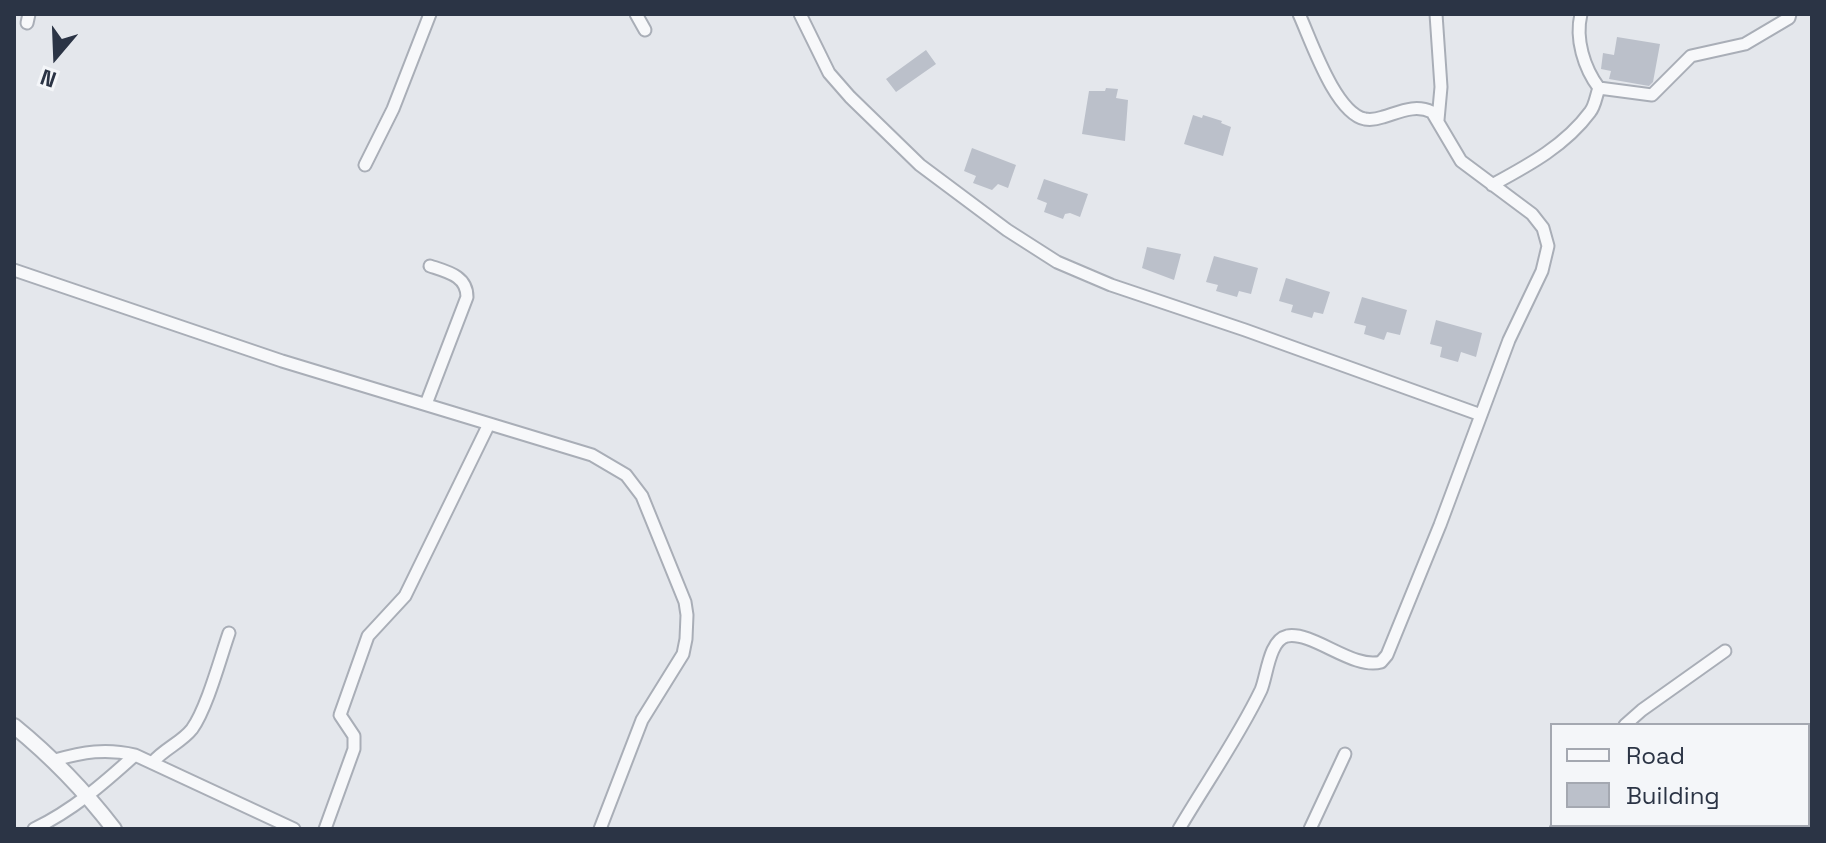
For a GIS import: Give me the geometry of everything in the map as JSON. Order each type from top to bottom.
[{"type":"street","points":[[365,165],[393,109],[430,14]]},
{"type":"street","points":[[636,14],[645,30]]},
{"type":"street","points":[[800,14],[829,73],[920,165],[1007,230],[1057,262],[1111,285],[1481,415]]},
{"type":"street","points":[[1179,829],[1262,688],[1280,639],[1284,636],[1299,637],[1365,663],[1381,662],[1387,655],[1509,340],[1542,271],[1548,246],[1543,228],[1532,214],[1461,161],[1432,112],[1420,108],[1376,119],[1357,116],[1333,88],[1299,14]]},
{"type":"street","points":[[1436,14],[1441,87],[1438,120]]},
{"type":"street","points":[[1581,14],[1578,28],[1587,72],[1599,88],[1652,95],[1691,56],[1745,44],[1789,18],[1790,14]]},
{"type":"street","points":[[1492,185],[1537,160],[1567,136],[1592,110],[1599,88]]},
{"type":"street","points":[[426,404],[467,297],[467,289],[457,276],[430,266]]},
{"type":"street","points":[[14,270],[282,361],[592,455],[626,475],[642,496],[685,602],[686,639],[683,654],[642,720],[600,829]]},
{"type":"street","points":[[325,829],[354,749],[354,736],[343,723],[340,709],[368,636],[405,596],[489,424]]},
{"type":"street","points":[[153,762],[162,751],[186,735],[197,720],[229,633]]},
{"type":"street","points":[[1628,723],[1725,651]]},
{"type":"street","points":[[14,726],[55,760],[114,829]]},
{"type":"street","points":[[55,760],[89,751],[119,751],[135,755],[294,829]]},
{"type":"street","points":[[1310,829],[1345,754]]},
{"type":"street","points":[[34,829],[65,814],[89,797],[135,755]]},
{"type":"building","points":[[1617,37],[1660,44],[1653,82],[1649,86],[1609,79],[1611,71],[1601,69],[1603,53],[1614,55]]},
{"type":"building","points":[[926,50],[936,64],[896,92],[886,79]]},
{"type":"building","points":[[1106,88],[1118,89],[1116,98],[1128,100],[1125,141],[1082,134],[1089,91],[1105,91]]},
{"type":"building","points":[[1193,115],[1222,121],[1231,127],[1223,156],[1184,144]]},
{"type":"building","points":[[972,148],[1016,165],[1008,188],[998,184],[992,190],[973,183],[976,176],[964,171]]},
{"type":"building","points":[[1044,179],[1088,194],[1080,217],[1070,213],[1065,214],[1063,219],[1044,212],[1047,203],[1037,199]]},
{"type":"building","points":[[1147,247],[1181,254],[1174,280],[1142,268]]},
{"type":"building","points":[[1214,256],[1258,268],[1251,294],[1239,291],[1237,297],[1216,291],[1218,285],[1206,282]]},
{"type":"building","points":[[1286,278],[1330,292],[1323,314],[1314,312],[1312,318],[1291,312],[1293,305],[1279,301]]},
{"type":"building","points":[[1362,297],[1407,310],[1400,335],[1387,332],[1384,340],[1364,334],[1366,326],[1354,323]]},
{"type":"building","points":[[1436,320],[1482,333],[1476,357],[1461,352],[1458,362],[1440,357],[1442,347],[1430,344]]}]
